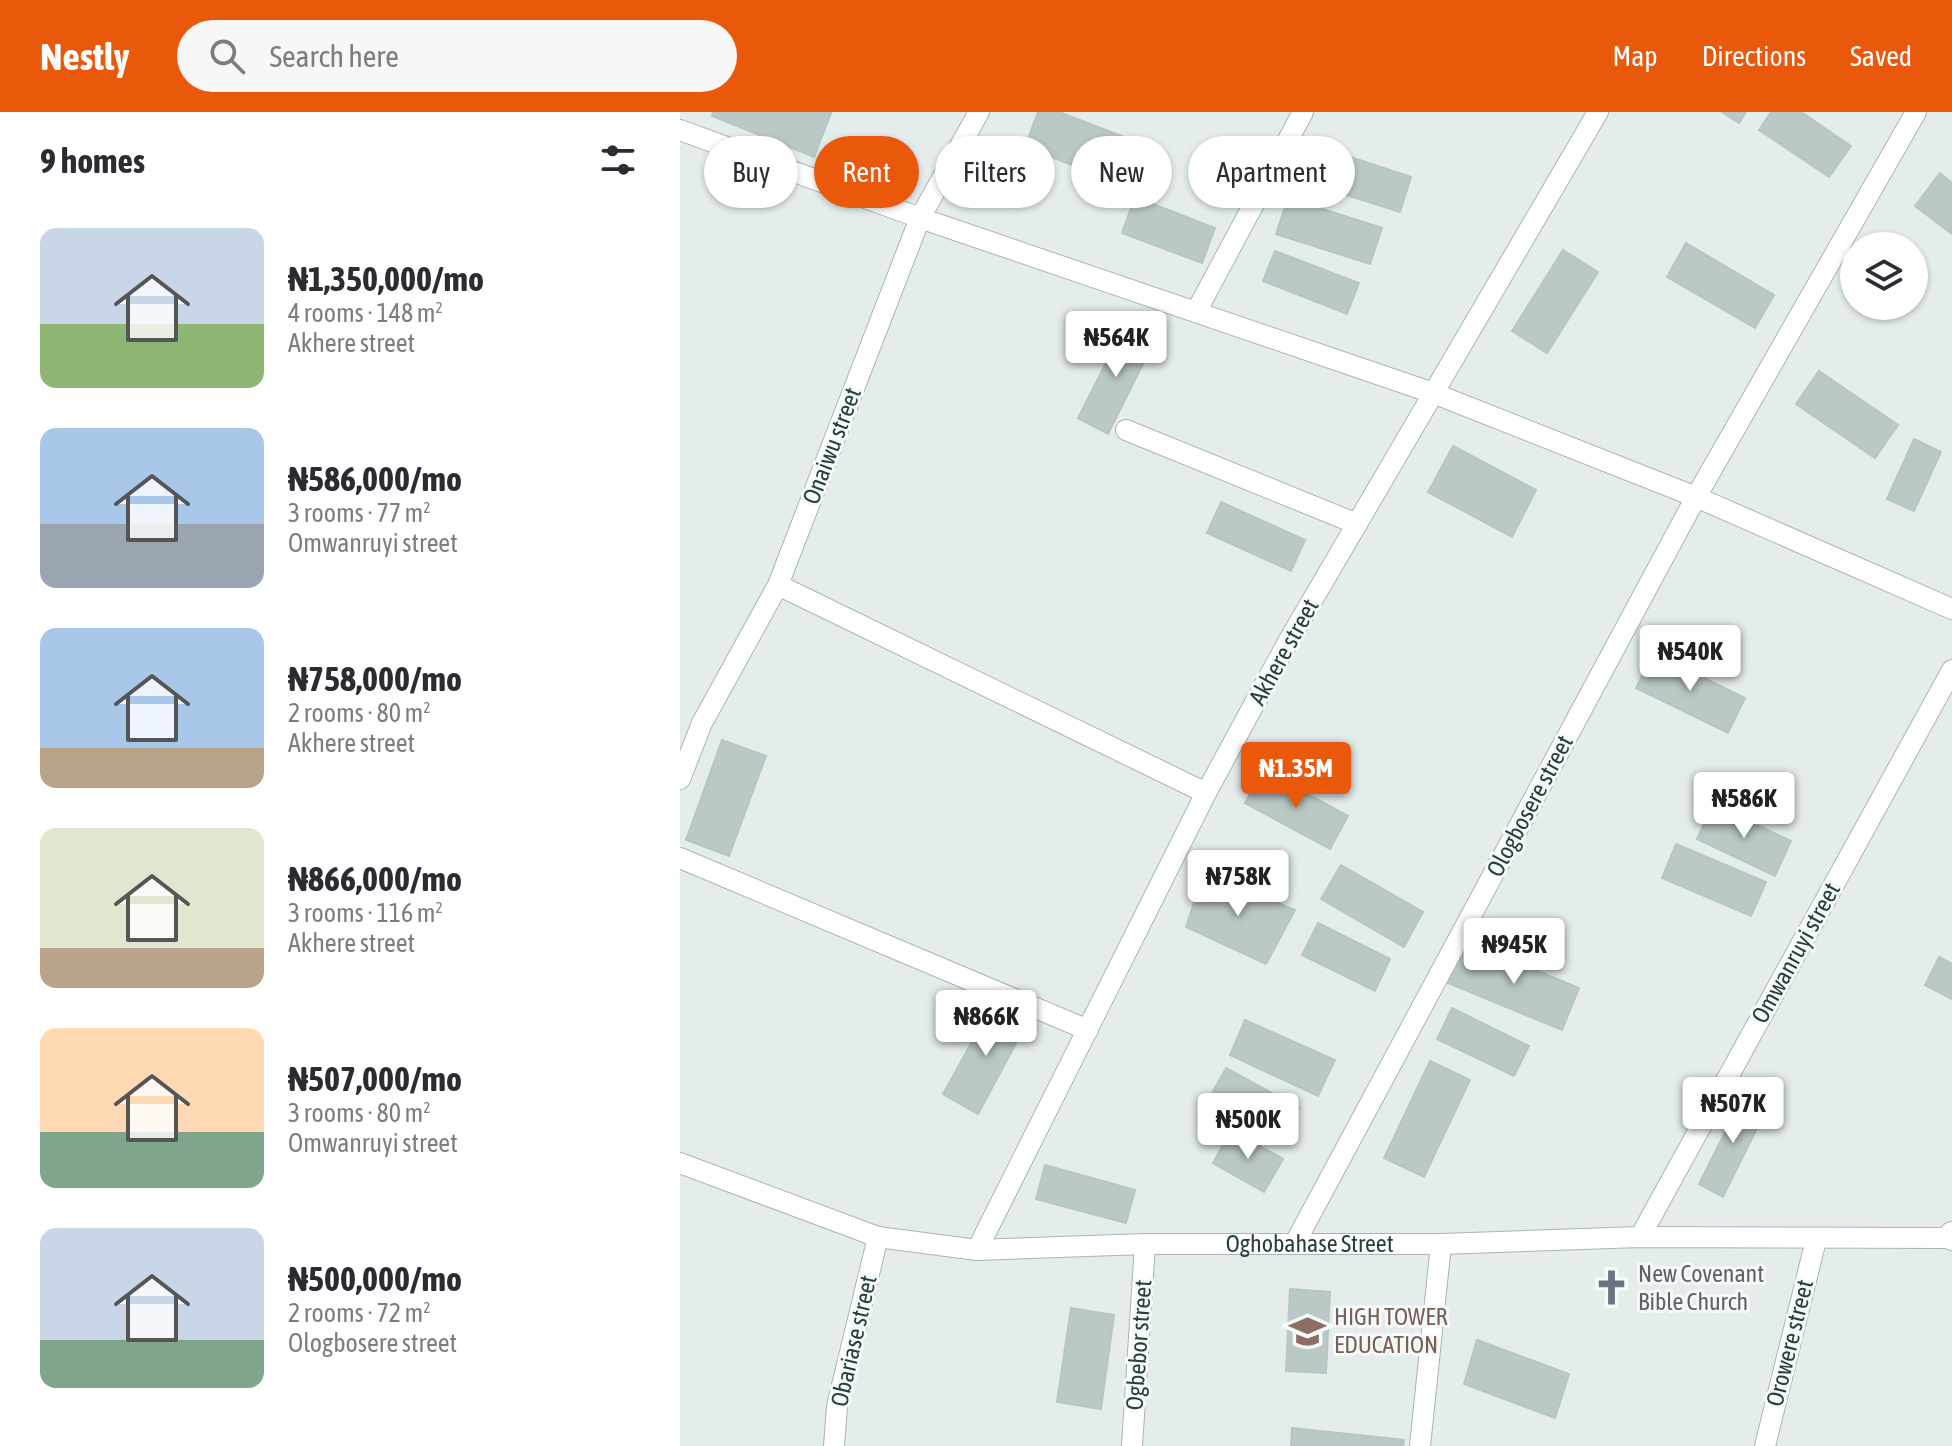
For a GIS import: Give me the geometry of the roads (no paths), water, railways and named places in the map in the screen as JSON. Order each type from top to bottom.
[{"type":"street","points":[[687,112],[680,128],[920,218],[1433,393],[1696,497],[1952,609]]},
{"type":"street","name":"Onaiwu street","points":[[680,779],[702,723],[778,585],[920,218],[979,112]]},
{"type":"street","points":[[1196,312],[1303,112]]},
{"type":"street","name":"Akhere street","points":[[977,1250],[1206,793],[1357,524],[1598,112]]},
{"type":"street","name":"Ologbosere street","points":[[1295,1243],[1696,497],[1916,112]]},
{"type":"street","points":[[1126,430],[1357,524]]},
{"type":"street","points":[[778,585],[1206,793]]},
{"type":"street","name":"Omwanruyi street","points":[[1640,1237],[1952,670]]},
{"type":"street","points":[[680,858],[1088,1030]]},
{"type":"street","name":"Oghobahase Street","points":[[680,1163],[878,1237],[977,1250],[1145,1244],[1441,1244],[1640,1237],[1816,1240],[1951,1237]]},
{"type":"street","name":"Obariase street","points":[[834,1446],[837,1406],[878,1237]]},
{"type":"street","name":"Orowere street","points":[[1765,1446],[1816,1240]]},
{"type":"street","name":"Ogbebor street","points":[[1132,1446],[1145,1244]]},
{"type":"street","points":[[1420,1446],[1441,1244]]},
{"type":"place","name":"New Covenant Bible Church","points":[[1612,1288]]},
{"type":"place","name":"HIGH TOWER EDUCATION","points":[[1308,1331]]}]
